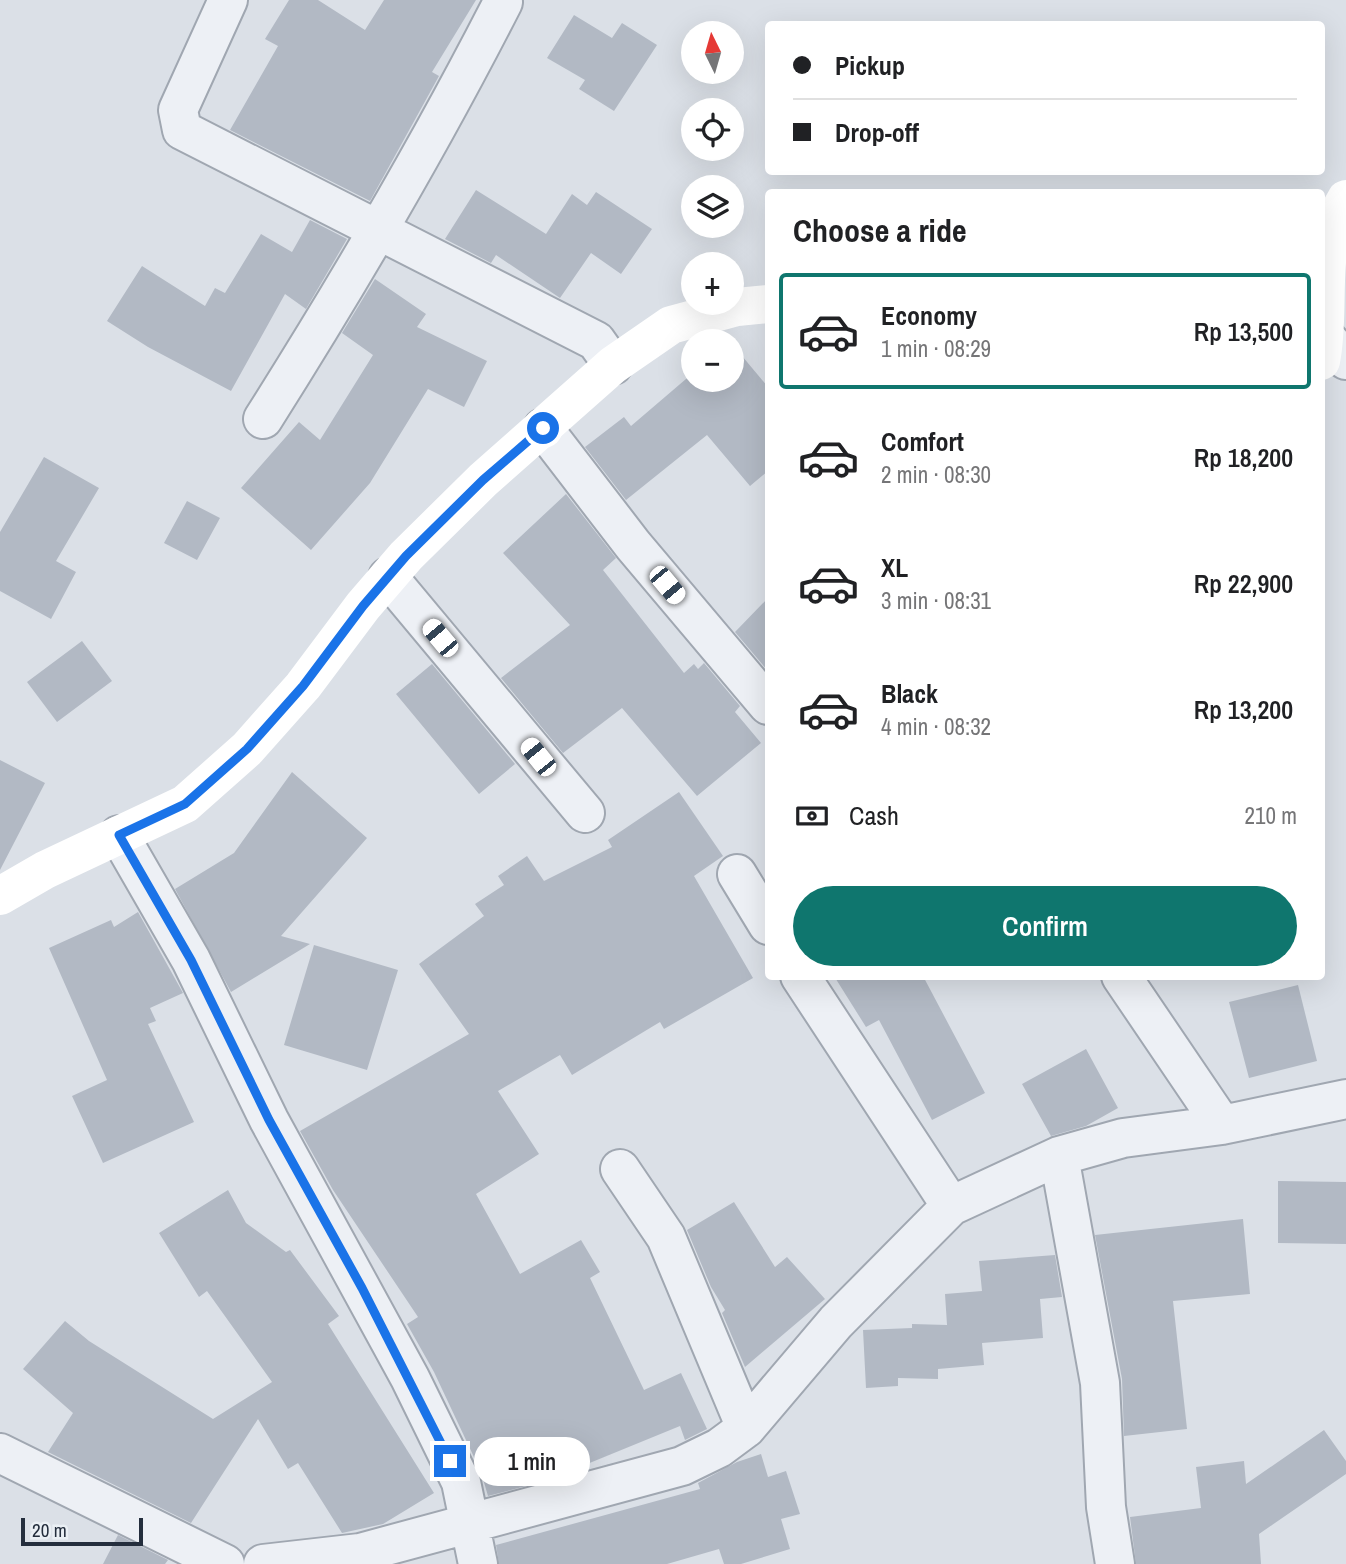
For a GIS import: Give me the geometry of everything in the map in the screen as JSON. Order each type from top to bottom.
[{"type":"street","points":[[228,0],[178,110],[182,130],[379,229],[469,279],[596,341],[613,365]]},
{"type":"street","points":[[263,419],[348,285],[449,107],[503,2]]},
{"type":"street","points":[[1331,353],[1326,263],[1335,216],[1346,199]]},
{"type":"street","points":[[0,896],[185,804],[247,749],[303,686],[388,577],[483,480],[613,365],[671,326],[737,307],[765,304]]},
{"type":"street","points":[[543,428],[633,545],[765,701]]},
{"type":"street","points":[[388,577],[584,813]]},
{"type":"street","points":[[119,835],[191,960],[269,1120],[410,1378],[460,1482],[478,1564]]},
{"type":"street","points":[[737,874],[765,920]]},
{"type":"street","points":[[803,980],[951,1206]]},
{"type":"street","points":[[1124,980],[1222,1125]]},
{"type":"street","points":[[263,1564],[360,1553],[682,1466],[719,1448],[746,1428],[836,1322],[951,1206],[1059,1156],[1123,1138],[1222,1125],[1346,1099]]},
{"type":"street","points":[[1059,1156],[1100,1383],[1106,1507],[1115,1564]]},
{"type":"street","points":[[620,1169],[666,1237],[746,1428]]},
{"type":"street","points":[[0,1453],[225,1564]]},
{"type":"building","points":[[289,0],[318,0],[365,30],[384,0],[476,0],[432,72],[439,76],[370,201],[230,130],[278,46],[265,39]]},
{"type":"building","points":[[574,15],[612,38],[622,23],[657,45],[614,111],[579,89],[585,80],[547,58]]},
{"type":"building","points":[[476,190],[546,234],[572,194],[587,205],[596,192],[652,229],[621,274],[591,253],[560,298],[496,255],[491,263],[445,239]]},
{"type":"building","points":[[310,220],[347,239],[306,309],[285,294],[231,391],[148,347],[107,321],[142,266],[205,306],[215,288],[225,293],[261,234],[292,252]]},
{"type":"building","points":[[375,279],[426,314],[417,327],[487,361],[464,407],[428,389],[370,483],[311,550],[241,488],[299,422],[320,440],[373,355],[342,333]]},
{"type":"building","points":[[744,358],[765,383],[765,474],[750,486],[707,435],[626,500],[585,447],[624,417],[631,426],[681,383],[681,392],[744,392]]},
{"type":"building","points":[[44,457],[99,488],[56,561],[76,572],[51,619],[0,591],[0,532]]},
{"type":"building","points":[[566,494],[616,558],[603,570],[684,673],[694,664],[698,669],[704,663],[740,706],[735,712],[761,743],[697,796],[622,708],[563,753],[501,678],[570,625],[503,553]]},
{"type":"building","points":[[187,501],[220,518],[197,560],[164,543]]},
{"type":"building","points":[[765,601],[765,667],[735,632]]},
{"type":"building","points":[[82,641],[112,681],[57,722],[27,682]]},
{"type":"building","points":[[432,664],[515,764],[479,794],[396,694]]},
{"type":"building","points":[[0,760],[45,783],[0,870]]},
{"type":"building","points":[[292,772],[367,838],[281,936],[310,944],[231,992],[175,889],[234,853]]},
{"type":"building","points":[[679,792],[723,856],[694,876],[753,978],[664,1029],[660,1022],[572,1075],[560,1055],[498,1091],[539,1154],[476,1194],[520,1274],[581,1240],[600,1272],[590,1278],[644,1390],[681,1373],[707,1429],[685,1440],[680,1426],[548,1480],[488,1496],[481,1472],[434,1372],[407,1324],[418,1317],[333,1190],[300,1131],[469,1034],[419,964],[484,916],[475,904],[504,885],[498,876],[527,856],[544,881],[612,847],[608,840]]},
{"type":"building","points":[[138,912],[183,993],[150,1008],[156,1021],[148,1024],[194,1122],[103,1163],[72,1096],[107,1080],[49,948],[111,920],[114,927]]},
{"type":"building","points":[[314,945],[398,970],[367,1070],[284,1045]]},
{"type":"building","points":[[837,980],[925,980],[985,1093],[932,1120],[879,1020],[866,1027]]},
{"type":"building","points":[[1298,985],[1317,1061],[1249,1078],[1229,1002]]},
{"type":"building","points":[[1086,1049],[1118,1108],[1086,1126],[1051,1136],[1022,1084]]},
{"type":"building","points":[[1278,1181],[1346,1182],[1346,1244],[1278,1243]]},
{"type":"building","points":[[228,1190],[246,1223],[286,1252],[290,1250],[339,1316],[328,1324],[434,1493],[383,1524],[342,1533],[298,1463],[288,1469],[258,1419],[191,1523],[48,1452],[73,1413],[23,1369],[65,1321],[89,1341],[213,1419],[272,1382],[207,1291],[199,1297],[159,1233]]},
{"type":"building","points":[[734,1202],[775,1267],[787,1257],[825,1299],[745,1367],[722,1313],[725,1310],[711,1287],[687,1230]]},
{"type":"building","points":[[1243,1219],[1250,1294],[1173,1301],[1187,1429],[1124,1436],[1122,1379],[1095,1235]]},
{"type":"building","points":[[1055,1255],[1062,1297],[1040,1299],[1043,1338],[982,1343],[984,1365],[938,1369],[938,1379],[898,1378],[898,1386],[866,1388],[863,1330],[912,1328],[912,1324],[947,1325],[945,1294],[982,1291],[979,1261]]},
{"type":"building","points":[[1324,1430],[1346,1461],[1346,1474],[1259,1534],[1261,1564],[1136,1564],[1130,1517],[1201,1508],[1196,1467],[1244,1461],[1246,1484]]},
{"type":"building","points":[[761,1454],[768,1477],[786,1471],[800,1514],[781,1519],[790,1549],[741,1564],[724,1564],[719,1549],[667,1564],[499,1564],[496,1545],[700,1489],[698,1483],[737,1462]]},
{"type":"building","points":[[118,1535],[168,1560],[165,1564],[103,1564]]},
{"type":"route","points":[[450,1461],[410,1378],[269,1120],[248,1072],[191,960],[119,835],[185,804],[247,749],[303,686],[363,606],[406,556],[483,480],[543,428]]}]
